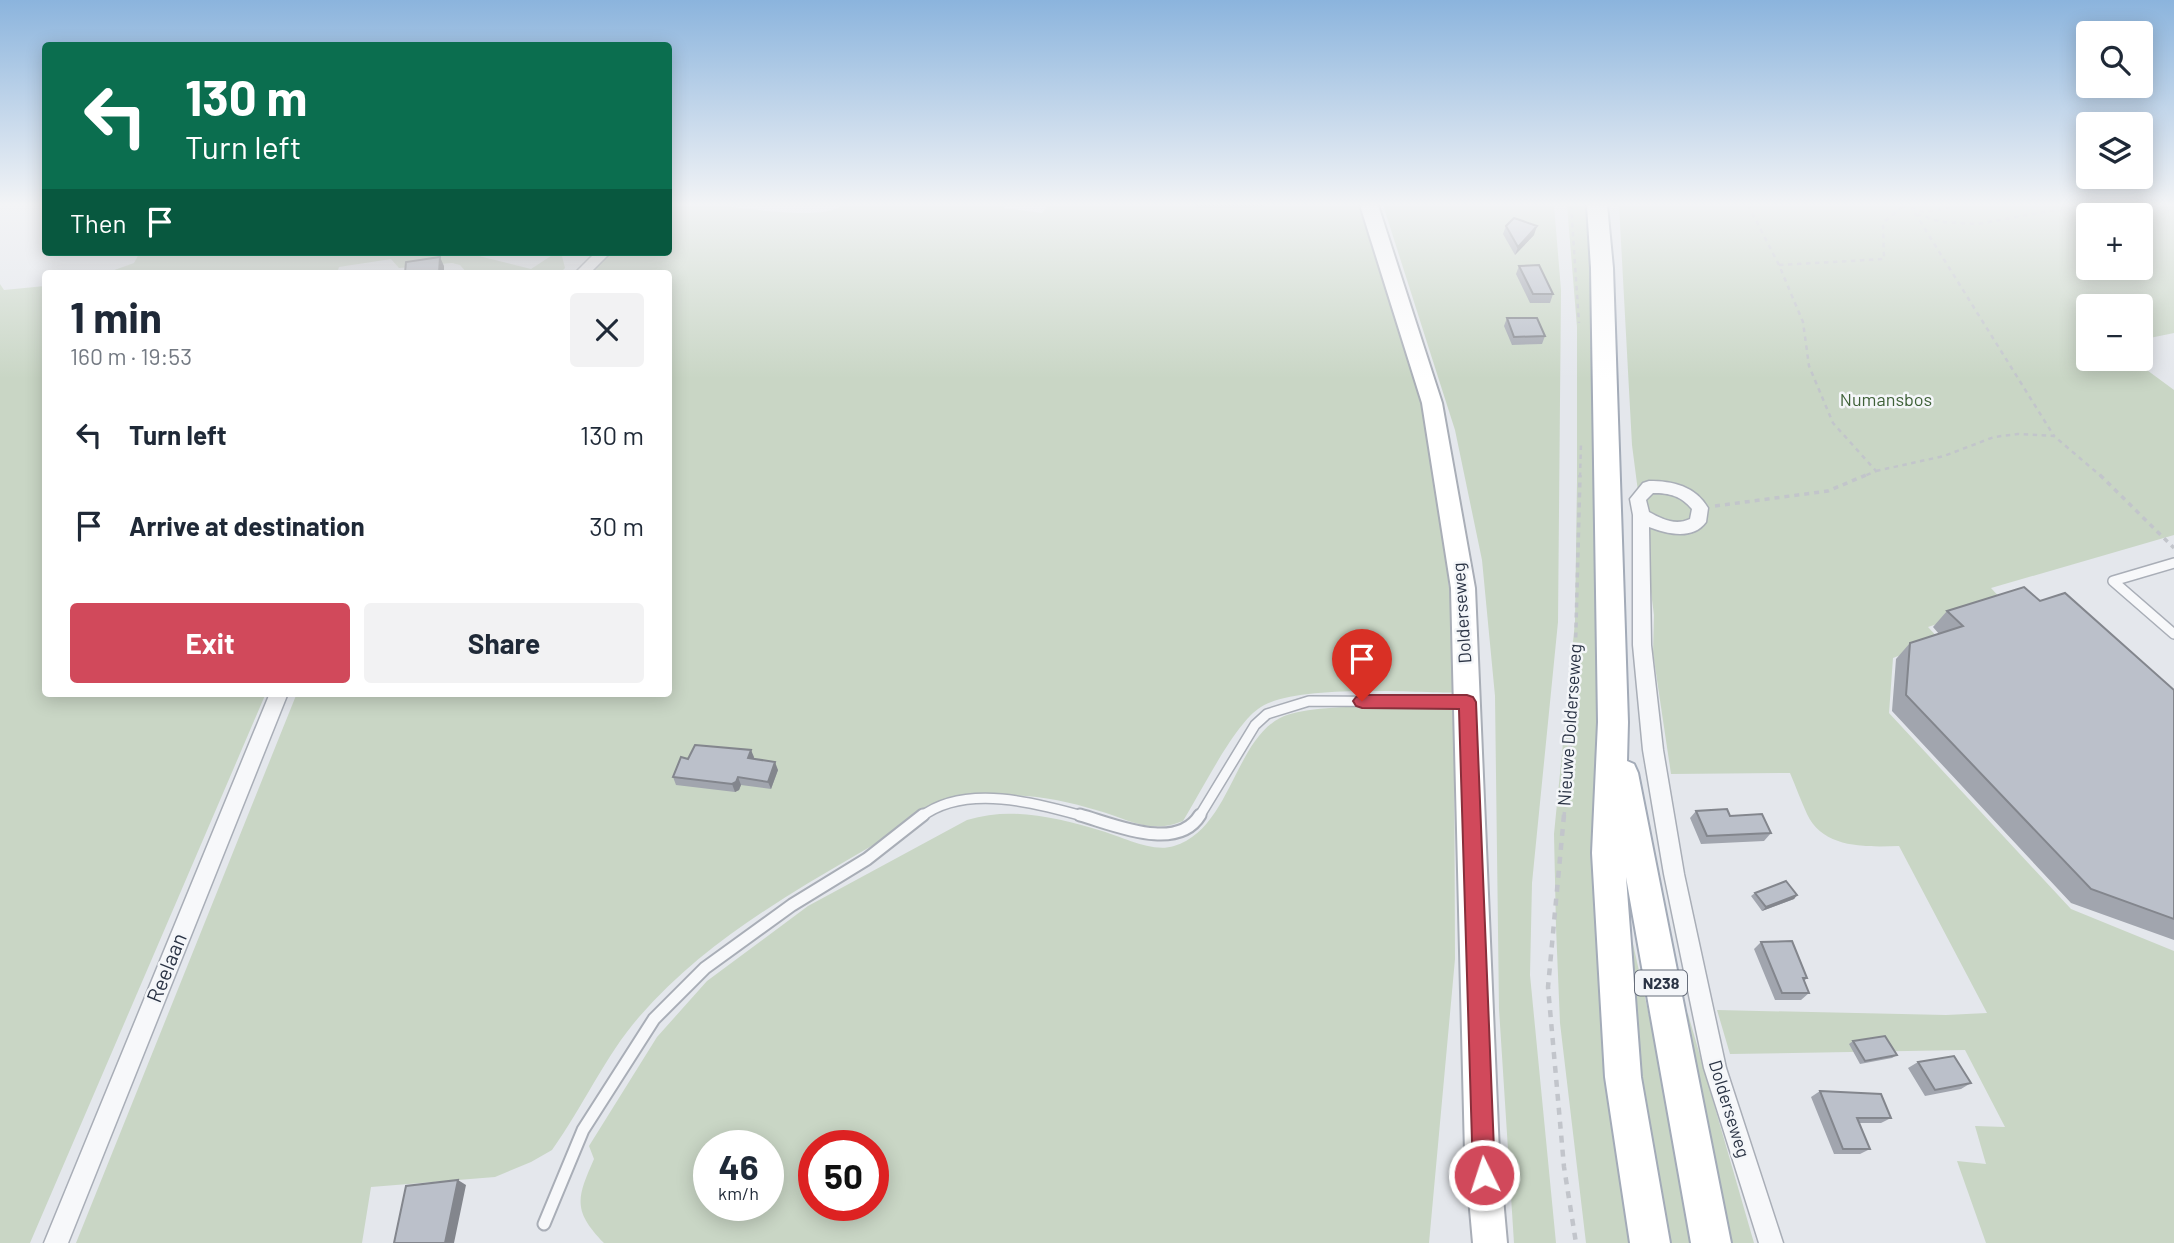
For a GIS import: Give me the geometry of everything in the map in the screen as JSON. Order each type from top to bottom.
[{"type":"main road","name":"Dolderseweg","points":[[1388,263],[1432,403],[1463,587],[1482,1153],[1490,1243]]},
{"type":"main road","name":"Nieuwe Dolderseweg","points":[[1602,263],[1613,722],[1608,853],[1623,1077],[1650,1243]]},
{"type":"main road","name":"Nieuwe Dolderseweg","points":[[1613,722],[1711,1243]]},
{"type":"street","name":"Dolderseweg","points":[[1700,508],[1694,499],[1678,489],[1649,487],[1638,499],[1641,515],[1642,645],[1653,750],[1674,874],[1715,1068],[1771,1243]]},
{"type":"street","points":[[1641,515],[1660,526],[1688,528],[1698,522],[1700,508]]},
{"type":"street","name":"Reelaan","points":[[56,1243],[277,697]]},
{"type":"lane","points":[[2174,563],[2113,581],[2174,634]]},
{"type":"lane","points":[[544,1224],[583,1130],[654,1019],[705,968],[792,905],[867,859],[936,805],[971,797],[1044,805],[1151,835],[1171,835],[1197,820],[1255,725],[1267,714],[1309,701],[1467,702]]},
{"type":"path","points":[[1575,263],[1579,326]]},
{"type":"path","points":[[1814,263],[1779,265],[1803,322],[1809,366],[1833,424],[1876,471]]},
{"type":"path","points":[[1946,263],[2054,436],[2115,487],[2174,548]]},
{"type":"path","name":"Nieuwe Dolderseweg","points":[[1576,1243],[1564,1167],[1548,987],[1574,704],[1581,433]]},
{"type":"path","points":[[1700,508],[1828,491],[1876,471],[1944,456],[1994,437],[2018,434],[2054,436]]},
{"type":"green space","points":[[134,263],[365,263],[339,267],[338,270],[114,270]]},
{"type":"green space","points":[[395,263],[452,263],[399,268]]},
{"type":"green space","points":[[452,263],[507,263],[531,269],[540,263],[564,263],[565,268],[563,270],[464,270],[460,265]]},
{"type":"green space","points":[[594,263],[1379,263],[1416,379],[1434,456],[1461,693],[1355,691],[1298,696],[1275,701],[1258,709],[1248,718],[1228,745],[1183,821],[1171,825],[1149,826],[1073,804],[1021,796],[978,799],[923,818],[797,890],[741,927],[688,969],[627,1032],[552,1150],[495,1177],[371,1187],[362,1243],[76,1243],[295,697],[672,697],[672,270],[586,270]]},
{"type":"green space","points":[[1402,263],[1559,263],[1561,290],[1558,622],[1532,883],[1530,975],[1556,1243],[1514,1243],[1499,1009],[1495,696],[1482,560],[1455,430]]},
{"type":"green space","points":[[1572,263],[1592,263],[1631,1243],[1586,1243],[1560,1023],[1554,834],[1575,622],[1577,327]]},
{"type":"green space","name":"Numansbos","points":[[1622,263],[2076,263],[2076,280],[2153,280],[2153,263],[2174,263],[2174,333],[2153,337],[2153,294],[2076,294],[2076,371],[2148,371],[2174,390],[2174,535],[1991,588],[2004,602],[1928,627],[1940,640],[1893,658],[1889,713],[2071,909],[2174,951],[2174,1243],[1986,1243],[1957,1161],[1986,1164],[1975,1126],[2005,1127],[1965,1050],[1730,1054],[1717,1010],[1946,1015],[1987,1013],[1899,846],[1847,844],[1824,834],[1807,814],[1790,773],[1671,774],[1653,653],[1654,615],[1632,445]]},
{"type":"green space","points":[[0,284],[4,290],[42,286],[42,697],[264,697],[30,1243],[0,1243]]},
{"type":"green space","points":[[1454,708],[1455,959],[1429,1243],[604,1243],[594,1232],[582,1212],[581,1203],[581,1194],[594,1159],[589,1146],[657,1037],[707,981],[808,906],[967,820],[984,816],[1035,815],[1085,826],[1147,846],[1174,846],[1193,837],[1208,822],[1252,746],[1265,730],[1280,718],[1316,709]]},
{"type":"green space","points":[[1633,944],[1700,1243],[1669,1243],[1648,1144],[1629,980]]},
{"type":"green space","points":[[1676,1001],[1688,1014],[1754,1243],[1729,1243]]},
{"type":"building","points":[[406,263],[440,263],[439,270],[405,270]]},
{"type":"building","points":[[1539,265],[1553,294],[1533,294],[1519,266]]},
{"type":"building","points":[[1507,318],[1537,318],[1545,336],[1514,337]]},
{"type":"building","points":[[2024,587],[2040,601],[2065,593],[2174,690],[2174,919],[2091,889],[1906,695],[1910,643],[1963,626],[1947,611]]},
{"type":"building","points":[[695,745],[751,750],[748,758],[775,762],[768,782],[738,777],[732,784],[673,777],[681,757],[688,759]]},
{"type":"building","points":[[1727,809],[1730,816],[1762,814],[1771,833],[1707,836],[1696,811]]},
{"type":"building","points":[[1786,881],[1797,895],[1766,907],[1755,893]]},
{"type":"building","points":[[1792,941],[1807,978],[1803,978],[1809,993],[1782,993],[1761,942]]},
{"type":"building","points":[[1885,1036],[1897,1055],[1865,1061],[1853,1041]]},
{"type":"building","points":[[1954,1056],[1971,1083],[1935,1090],[1918,1062]]},
{"type":"building","points":[[1820,1091],[1881,1094],[1891,1118],[1857,1118],[1870,1149],[1843,1149]]},
{"type":"building","points":[[458,1180],[445,1243],[394,1243],[406,1186]]},
{"type":"route","points":[[1362,701],[1467,702],[1484,1175]]}]
